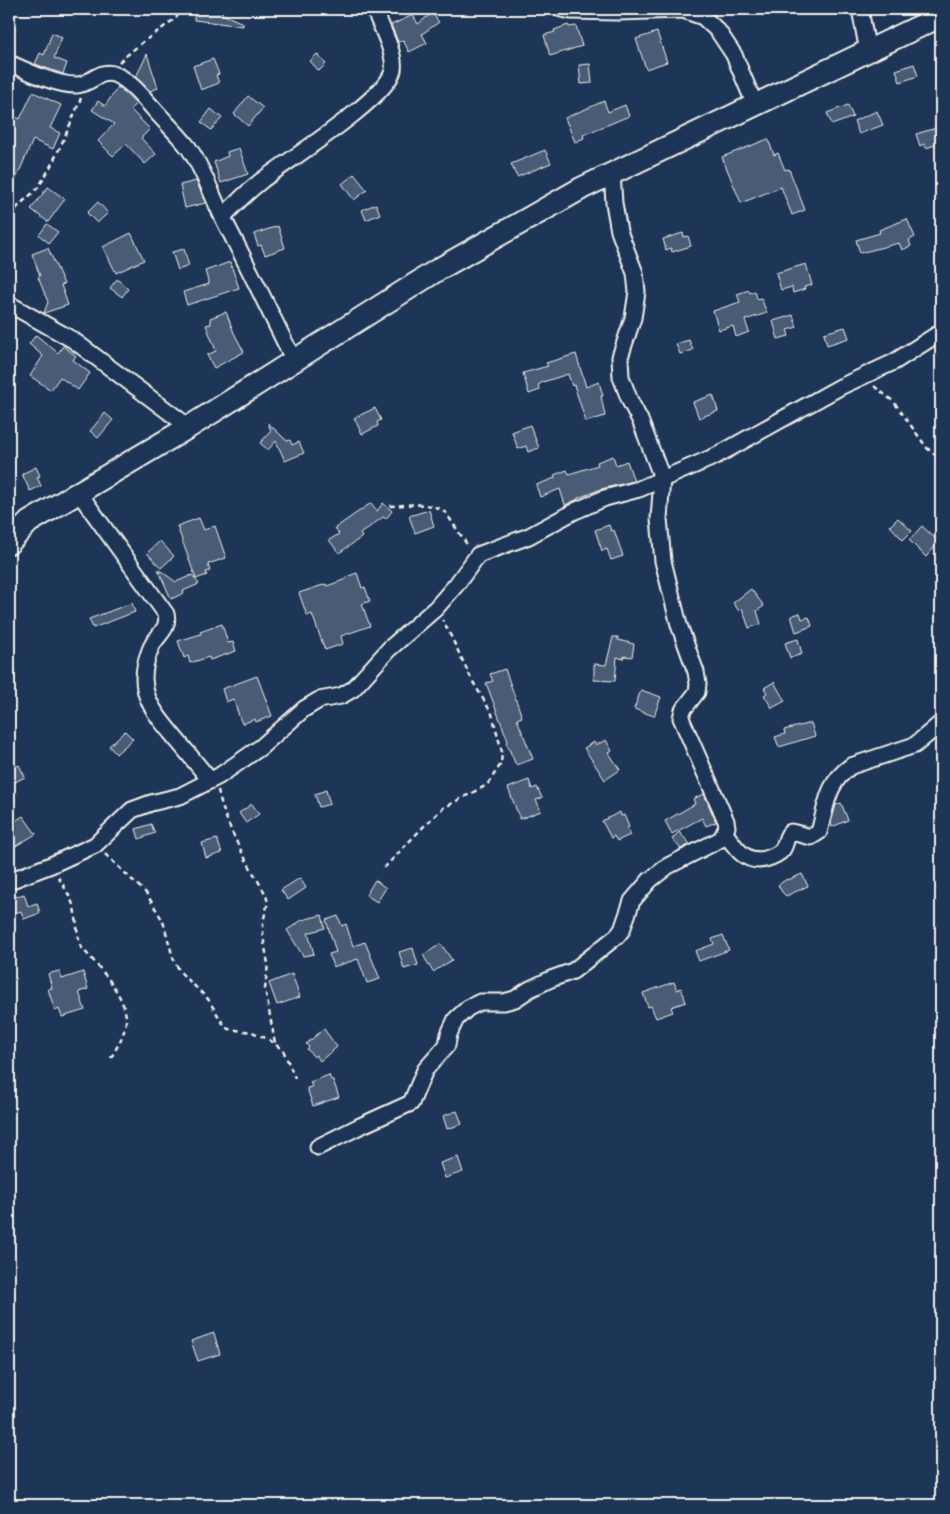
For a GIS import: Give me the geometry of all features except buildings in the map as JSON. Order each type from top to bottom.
[{"type":"main road","points":[[9,543],[29,522],[190,427],[439,269],[582,188],[941,16]]},
{"type":"street","points":[[222,217],[261,181],[321,139],[373,97],[387,83],[393,71],[393,57],[374,9]]},
{"type":"street","points":[[561,9],[617,12],[684,10],[703,17],[718,31],[734,55],[755,106]]},
{"type":"street","points":[[860,9],[868,52]]},
{"type":"street","points":[[9,63],[57,82],[78,85],[108,72],[124,79],[146,100],[188,148],[203,174],[222,217],[294,361]]},
{"type":"street","points":[[318,1147],[411,1103],[425,1070],[447,1045],[449,1034],[456,1019],[468,1008],[480,1002],[504,1002],[515,999],[551,978],[573,971],[617,936],[622,930],[632,902],[650,880],[668,866],[721,839],[727,827],[681,718],[683,710],[697,692],[698,684],[696,672],[679,625],[663,561],[658,518],[662,478],[621,377],[620,357],[633,318],[638,292],[635,273],[620,231],[614,203],[612,174]]},
{"type":"street","points":[[9,304],[73,340],[190,427]]},
{"type":"street","points":[[9,881],[51,865],[95,844],[132,810],[180,796],[215,778],[261,747],[304,709],[319,700],[341,696],[353,689],[389,649],[436,608],[478,556],[529,536],[605,498],[639,489],[716,456],[790,414],[894,362],[941,332]]},
{"type":"street","points":[[79,493],[166,614],[168,621],[166,628],[151,647],[144,665],[144,686],[148,701],[160,719],[215,778]]},
{"type":"street","points":[[725,833],[739,852],[750,859],[760,860],[774,857],[782,850],[787,834],[791,832],[811,837],[818,832],[831,789],[842,772],[851,766],[914,745],[941,723]]},
{"type":"path","points":[[9,30],[15,17],[16,9]]},
{"type":"path","points":[[108,72],[139,45],[176,18],[182,9]]},
{"type":"path","points":[[9,252],[12,240],[10,221],[13,214],[38,187],[48,171],[80,100],[86,82]]},
{"type":"path","points":[[862,377],[894,402],[927,448],[941,460]]},
{"type":"path","points":[[390,506],[425,505],[442,509],[478,556]]},
{"type":"path","points":[[384,868],[444,808],[487,785],[501,764],[502,752],[492,714],[473,682],[436,608]]},
{"type":"path","points":[[215,778],[223,810],[234,839],[266,894],[268,902],[263,922],[263,936],[268,964],[265,989],[275,1044]]},
{"type":"path","points":[[95,844],[146,893],[162,921],[173,958],[180,972],[208,998],[222,1022],[228,1029],[252,1032],[268,1039],[283,1050],[295,1078]]},
{"type":"path","points":[[51,865],[72,900],[78,941],[112,985],[123,1005],[126,1017],[125,1022],[118,1045],[109,1061]]}]
